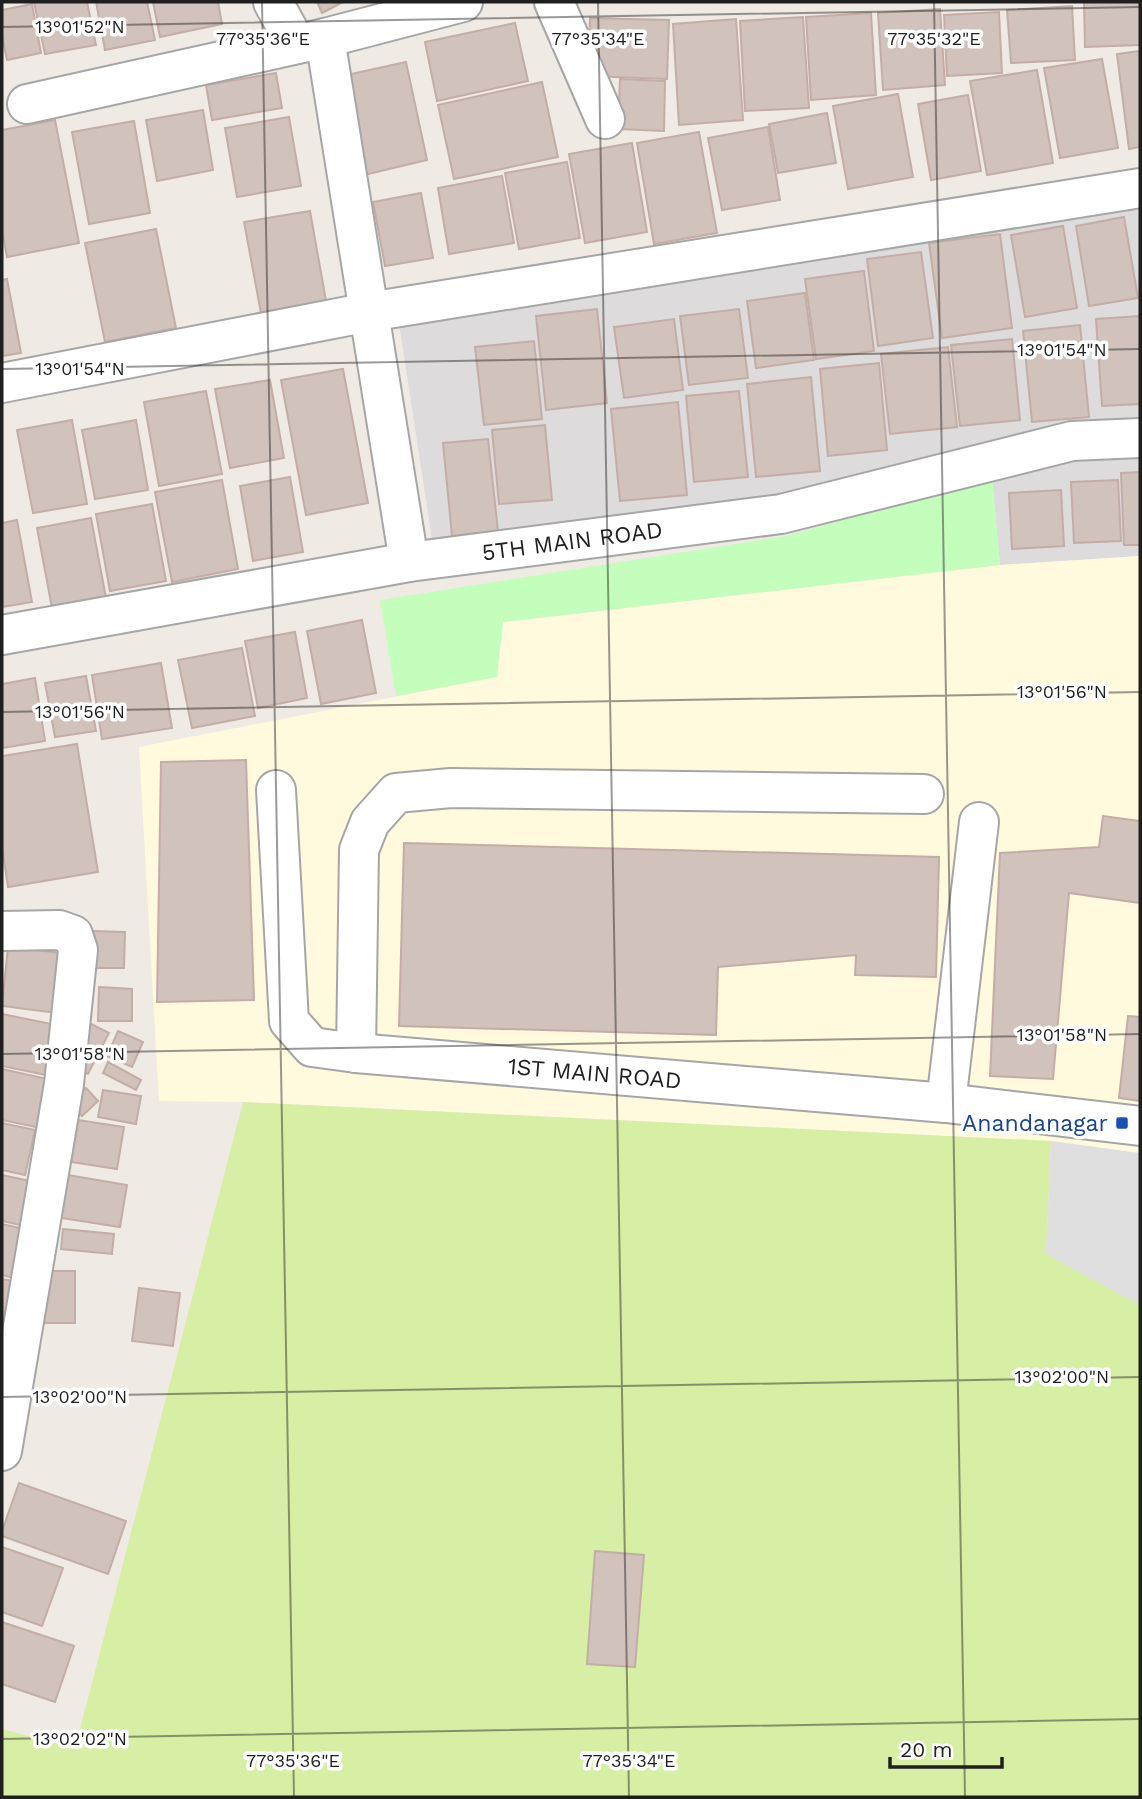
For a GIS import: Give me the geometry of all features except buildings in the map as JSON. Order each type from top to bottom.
[{"type":"street","points":[[273,2],[311,41],[369,312],[409,562]]},
{"type":"street","points":[[27,104],[311,41],[463,2]]},
{"type":"street","points":[[554,2],[605,118]]},
{"type":"street","points":[[2,383],[369,312],[1140,188]]},
{"type":"street","name":"5TH MAIN ROAD","points":[[2,635],[409,562],[781,514],[1072,441],[1140,438]]},
{"type":"street","points":[[356,1053],[359,850],[370,822],[396,793],[451,788],[924,794]]},
{"type":"street","name":"1ST MAIN ROAD","points":[[276,790],[289,1021],[312,1046],[356,1053],[946,1103],[1140,1126]]},
{"type":"street","points":[[946,1103],[979,822]]},
{"type":"street","points":[[2,931],[59,930],[73,936],[78,950],[64,1084],[2,1451]]},
{"type":"shaded area","points":[[1140,206],[1140,421],[780,497],[433,546],[399,323]]},
{"type":"shaded area","points":[[1140,454],[1140,556],[1000,565],[992,477],[1088,457]]},
{"type":"shaded area","points":[[1140,556],[1140,1305],[1050,1141],[243,1102],[159,1101],[139,747],[496,677],[503,622],[1000,565]]},
{"type":"shaded area","points":[[1051,1141],[1140,1153],[1140,1305],[1046,1254]]},
{"type":"green space","points":[[992,477],[1000,565],[503,622],[497,677],[396,696],[380,600],[786,536]]},
{"type":"green space","points":[[243,1102],[1051,1141],[1046,1254],[1140,1305],[1140,1797],[2,1797],[2,1729],[75,1748]]},
{"type":"place","name":"Anandanagar","points":[[1122,1123]]}]
